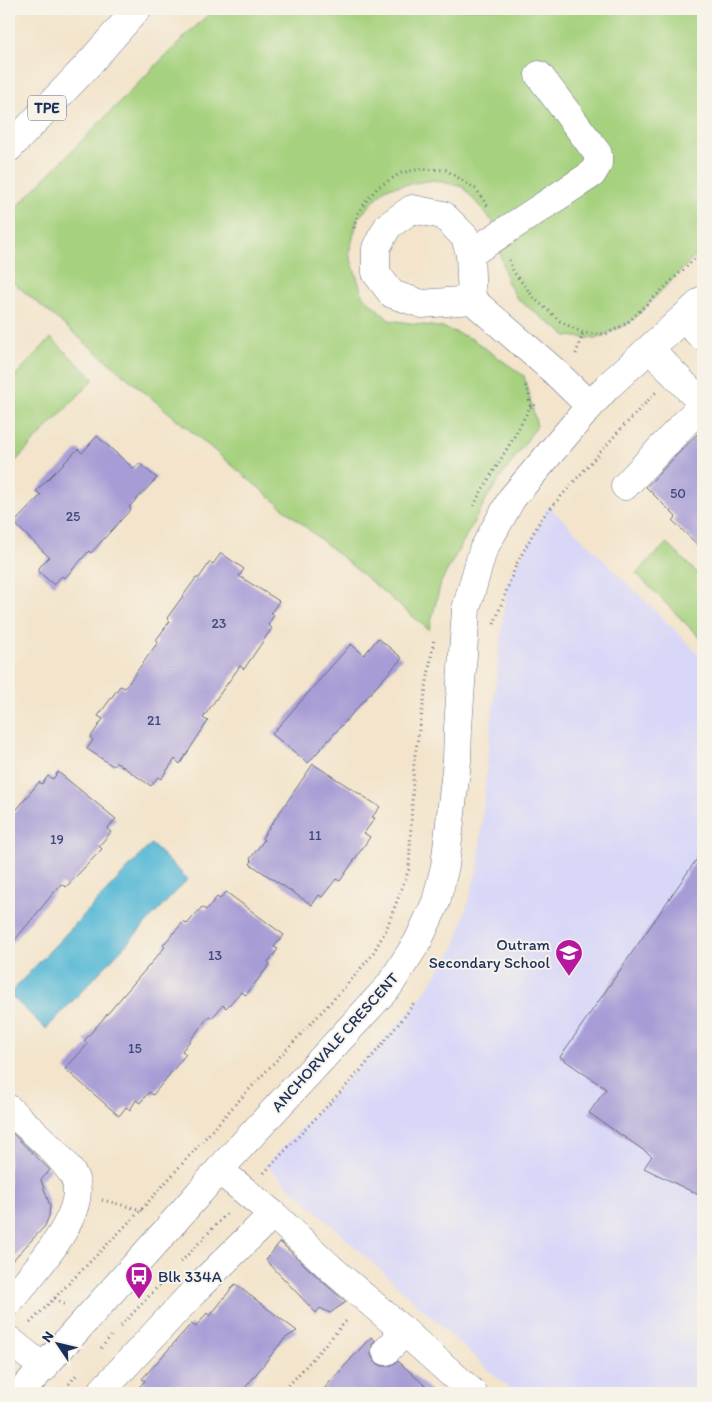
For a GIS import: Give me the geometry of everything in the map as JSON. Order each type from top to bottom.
[{"type":"main road","name":"TPE","points":[[9,148],[86,67],[137,9]]},
{"type":"main road","points":[[86,67],[159,9]]},
{"type":"main road","points":[[470,254],[592,174],[598,164],[598,154],[539,75]]},
{"type":"main road","points":[[472,300],[470,254],[465,237],[443,215],[412,209],[388,226],[376,248],[376,272],[392,294],[422,304],[472,300],[554,371],[590,406]]},
{"type":"main road","name":"ANCHORVALE CRESCENT","points":[[20,1393],[219,1170],[389,986],[418,941],[436,902],[445,866],[457,761],[466,609],[483,550],[512,498],[590,406],[608,386],[703,300]]},
{"type":"main road","points":[[683,318],[703,338]]},
{"type":"main road","points":[[625,486],[703,404],[650,349]]},
{"type":"main road","points":[[9,1109],[63,1160],[74,1177],[77,1194],[70,1220],[56,1244],[9,1302]]},
{"type":"main road","points":[[219,1170],[273,1214],[335,1272],[473,1393]]},
{"type":"main road","points":[[100,1393],[200,1285],[273,1214]]},
{"type":"main road","points":[[386,1351],[405,1332]]},
{"type":"main road","points":[[10,1341],[44,1368]]},
{"type":"path","points":[[352,234],[358,213],[378,187],[401,173],[420,169],[446,170],[476,189],[490,208],[513,271],[535,299],[560,320],[584,333],[606,334],[626,324],[703,250]]},
{"type":"path","points":[[576,356],[584,333]]},
{"type":"path","points":[[493,632],[494,623],[516,564],[541,519],[619,431],[674,374]]},
{"type":"path","points":[[471,514],[478,497],[530,407],[529,392],[521,376]]},
{"type":"path","points":[[530,407],[536,405]]},
{"type":"path","points":[[10,1341],[141,1210],[372,955],[386,930],[409,869],[414,761],[436,633]]},
{"type":"path","points":[[179,1264],[362,1069],[405,1016],[420,993]]},
{"type":"path","points":[[77,1194],[141,1210]]},
{"type":"path","points":[[117,1330],[165,1278]]},
{"type":"path","points":[[282,1393],[366,1298]]},
{"type":"path","points":[[97,1352],[112,1335]]},
{"type":"path","points":[[65,1388],[81,1371]]},
{"type":"shaded area","name":"Outram Secondary School","points":[[549,506],[703,658],[703,1393],[514,1393],[266,1165],[415,1006],[455,947],[478,867],[488,752],[507,584]]},
{"type":"green space","points":[[214,9],[703,9],[703,248],[631,322],[596,339],[567,336],[517,299],[507,281],[493,222],[463,187],[433,180],[386,188],[358,218],[349,253],[363,296],[389,320],[445,328],[472,339],[524,376],[537,426],[488,496],[441,582],[429,630],[9,279],[9,215],[168,53]]},
{"type":"green space","points":[[51,338],[94,379],[9,468],[9,382]]},
{"type":"green space","points":[[667,543],[703,579],[702,640],[636,573]]},
{"type":"water","points":[[151,844],[188,879],[46,1029],[9,994]]},
{"type":"building","points":[[703,428],[703,550],[673,521],[676,517],[646,487]]},
{"type":"building","points":[[97,436],[134,469],[139,463],[157,478],[129,507],[131,509],[91,553],[89,551],[65,578],[62,576],[54,585],[37,570],[49,557],[14,523],[41,495],[36,491],[78,449],[82,453]]},
{"type":"building","points":[[221,553],[244,569],[239,576],[279,601],[271,613],[274,615],[268,625],[272,628],[244,669],[240,666],[203,718],[208,721],[180,764],[175,759],[161,779],[158,777],[151,786],[116,762],[113,766],[87,749],[93,740],[90,738],[103,719],[98,716],[120,686],[125,688],[158,642],[156,640],[170,621],[167,618],[196,578],[199,578],[210,562],[213,564]]},
{"type":"building","points":[[378,638],[402,658],[308,763],[272,734],[351,644],[364,655]]},
{"type":"building","points":[[313,764],[380,807],[372,817],[375,818],[364,833],[370,837],[340,881],[336,879],[322,897],[319,895],[312,905],[250,864],[252,861],[250,859],[264,840],[262,838]]},
{"type":"building","points":[[58,772],[116,819],[107,829],[111,832],[99,846],[102,849],[66,887],[61,884],[9,947],[9,819],[39,782],[42,784],[48,776],[53,779]]},
{"type":"building","points":[[703,850],[703,1197],[644,1168],[652,1156],[589,1113],[606,1089],[560,1057]]},
{"type":"building","points":[[226,892],[284,935],[274,947],[278,949],[268,962],[270,964],[246,995],[241,992],[226,1008],[223,1005],[212,1018],[209,1016],[182,1051],[186,1054],[153,1095],[149,1092],[140,1103],[136,1100],[130,1110],[126,1107],[119,1116],[65,1069],[88,1044],[84,1041],[165,947],[163,945],[184,921],[187,924],[202,907],[206,910],[217,897],[220,899]]},
{"type":"building","points":[[9,1130],[50,1170],[41,1180],[50,1206],[45,1226],[9,1264]]},
{"type":"building","points":[[280,1242],[346,1302],[330,1313],[320,1308],[316,1313],[266,1260]]},
{"type":"building","points":[[235,1284],[297,1331],[284,1339],[241,1393],[133,1393],[145,1381],[142,1379],[191,1324],[196,1327],[207,1313],[210,1316]]},
{"type":"building","points":[[371,1337],[375,1340],[371,1347],[371,1355],[375,1362],[382,1366],[390,1366],[398,1361],[433,1393],[320,1393]]},
{"type":"place","name":"Outram Secondary School","points":[[569,977]]},
{"type":"place","name":"Blk 334A","points":[[139,1300]]}]
